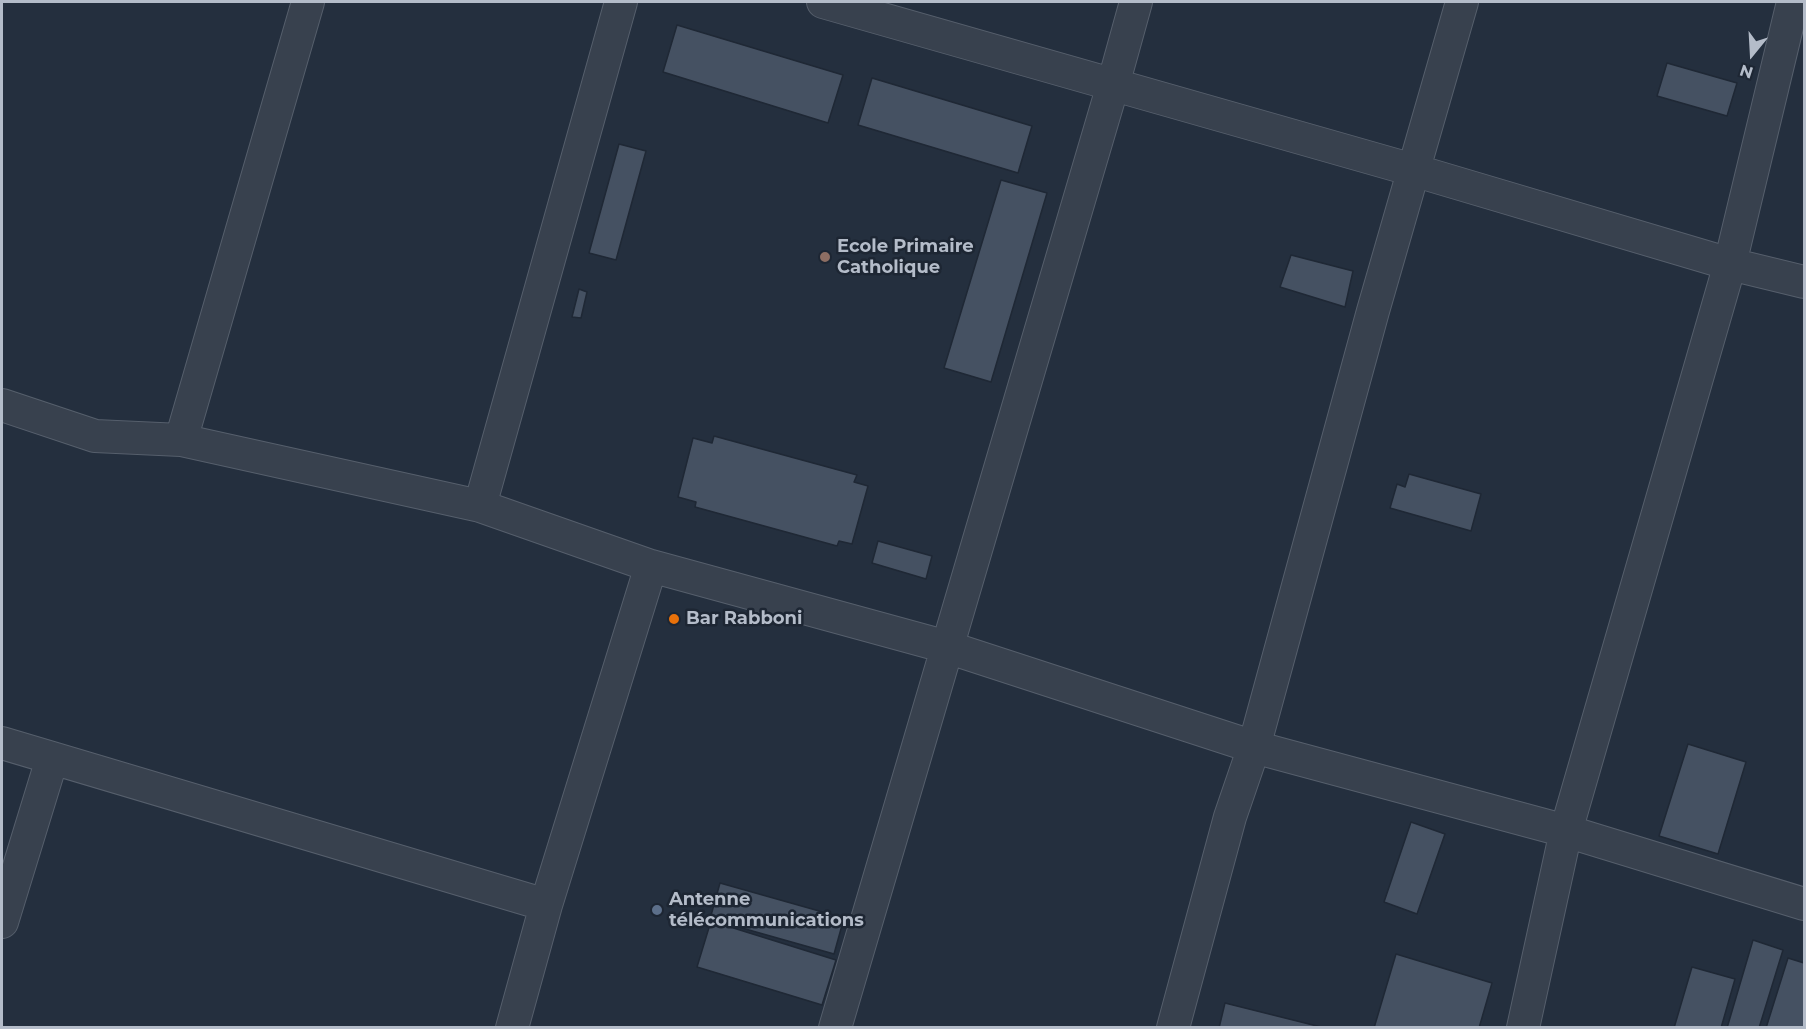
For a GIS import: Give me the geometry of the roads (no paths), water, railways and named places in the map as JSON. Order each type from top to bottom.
[{"type":"street","points":[[181,440],[308,2]]},
{"type":"street","points":[[480,506],[621,2]]},
{"type":"street","points":[[823,2],[1413,170],[1730,264],[1804,282]]},
{"type":"street","points":[[836,1028],[1136,2]]},
{"type":"street","points":[[1173,1028],[1230,818],[1254,747],[1413,170],[1462,2]]},
{"type":"street","points":[[1523,1028],[1566,831],[1730,264],[1793,2]]},
{"type":"street","points":[[2,405],[95,436],[181,440],[480,506],[651,566],[947,646],[1254,747],[1566,831],[1804,904]]},
{"type":"street","points":[[512,1028],[546,905],[651,566]]},
{"type":"street","points":[[2,743],[546,905]]},
{"type":"street","points":[[2,922],[52,759]]},
{"type":"place","name":"Ecole Primaire Catholique","points":[[825,257]]},
{"type":"place","name":"Bar Rabboni","points":[[674,619]]},
{"type":"place","name":"Antenne télécommunications","points":[[657,910]]}]
